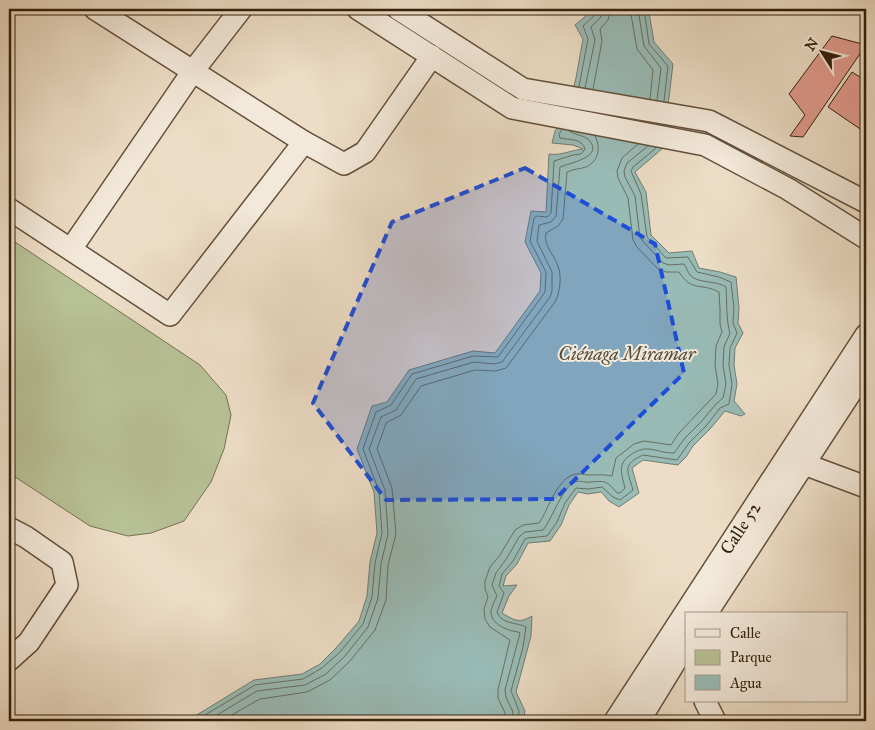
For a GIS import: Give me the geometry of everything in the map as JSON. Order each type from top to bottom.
[{"type":"street","points":[[95,9],[304,142],[344,164],[365,152],[432,56]]},
{"type":"street","points":[[71,249],[193,71],[241,9]]},
{"type":"street","points":[[358,9],[512,108],[705,144],[788,190],[866,238]]},
{"type":"street","points":[[398,9],[523,89],[709,121],[866,202]]},
{"type":"street","points":[[9,209],[170,315],[304,142]]},
{"type":"street","name":"Calle 52","points":[[685,612],[866,335]]},
{"type":"street","name":"Calle 52","points":[[707,612],[866,369]]},
{"type":"street","points":[[804,464],[866,487]]},
{"type":"street","points":[[9,528],[26,537],[62,562],[67,585],[29,642],[9,660]]},
{"type":"street","name":"Calle 52","points":[[615,721],[685,612]]},
{"type":"street","points":[[639,721],[684,656]]},
{"type":"street","points":[[706,702],[715,721]]},
{"type":"highlighted area","points":[[525,168],[655,244],[684,373],[555,499],[386,500],[313,403],[392,222]]},
{"type":"green space","points":[[9,238],[200,365],[226,395],[231,415],[224,449],[211,482],[184,521],[151,533],[128,536],[90,526],[9,473]]},
{"type":"water","name":"Ciénaga Miramar","points":[[594,9],[650,9],[654,42],[673,64],[663,148],[635,172],[646,192],[651,235],[669,253],[692,251],[699,268],[736,277],[739,308],[738,323],[743,333],[735,348],[734,365],[737,384],[734,401],[745,414],[741,416],[725,411],[678,465],[643,460],[632,468],[639,493],[619,507],[609,501],[601,492],[588,494],[578,492],[569,505],[561,525],[550,541],[528,543],[517,564],[506,576],[503,586],[517,585],[509,596],[502,613],[517,620],[524,620],[532,616],[531,636],[516,692],[525,711],[523,721],[187,721],[254,680],[302,674],[320,664],[359,621],[367,596],[370,562],[377,533],[374,492],[357,449],[372,406],[387,402],[409,370],[473,351],[495,353],[540,291],[541,273],[525,242],[531,211],[546,212],[549,154],[583,149],[573,145],[552,143],[555,131],[566,116],[576,78],[583,39],[575,25]]},
{"type":"building","points":[[832,36],[866,45],[803,137],[790,136],[805,115],[789,94]]},
{"type":"building","points":[[852,72],[866,81],[866,133],[828,107]]}]
